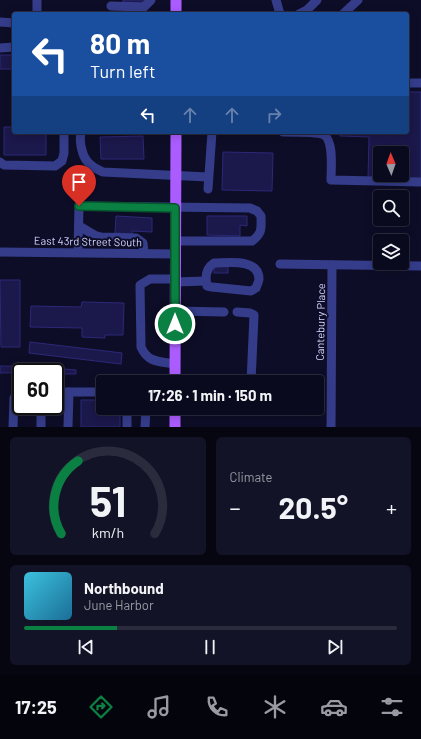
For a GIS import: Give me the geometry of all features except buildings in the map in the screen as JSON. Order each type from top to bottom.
[{"type":"main road","points":[[176,0],[176,12]]},
{"type":"main road","points":[[175,375],[176,134]]},
{"type":"main road","points":[[175,415],[175,427]]},
{"type":"street","points":[[37,0],[37,12]]},
{"type":"street","points":[[110,7],[144,7],[150,0]]},
{"type":"street","points":[[276,0],[279,12]]},
{"type":"street","points":[[302,12],[307,10],[317,0]]},
{"type":"street","points":[[345,12],[358,0]]},
{"type":"street","points":[[0,22],[12,23]]},
{"type":"street","points":[[0,48],[12,48]]},
{"type":"street","points":[[409,83],[421,83]]},
{"type":"street","points":[[0,162],[4,165],[55,166],[62,161],[64,153],[64,134]]},
{"type":"street","points":[[81,134],[81,144],[90,165],[102,172],[208,177]]},
{"type":"street","points":[[208,189],[212,134]]},
{"type":"street","points":[[323,134],[329,139],[331,151],[331,180],[421,182]]},
{"type":"street","points":[[78,252],[79,206],[250,208],[257,211],[261,216],[261,230],[258,237],[252,241],[175,241]]},
{"type":"street","points":[[78,226],[100,237],[136,238],[142,243],[144,253]]},
{"type":"street","name":"East 43rd Street South","points":[[0,252],[175,254]]},
{"type":"street","points":[[214,263],[250,265],[256,270],[259,278],[256,288],[251,291],[212,288],[208,286],[206,281],[207,270],[214,263]]},
{"type":"street","points":[[280,264],[421,266]]},
{"type":"street","name":"Cantebury Place","points":[[331,427],[332,265]]},
{"type":"street","points":[[175,364],[152,361],[144,355],[141,347],[140,285],[150,279],[206,281]]},
{"type":"street","points":[[175,311],[224,312]]},
{"type":"street","points":[[237,312],[250,313],[254,315],[252,375]]},
{"type":"street","points":[[64,392],[96,392]]},
{"type":"street","points":[[68,427],[69,392]]},
{"type":"street","points":[[13,415],[13,427]]},
{"type":"street","points":[[41,415],[41,427]]},
{"type":"street","points":[[127,415],[127,427]]},
{"type":"street","points":[[145,427],[146,415]]},
{"type":"route","points":[[79,206],[175,208],[175,324]]}]
